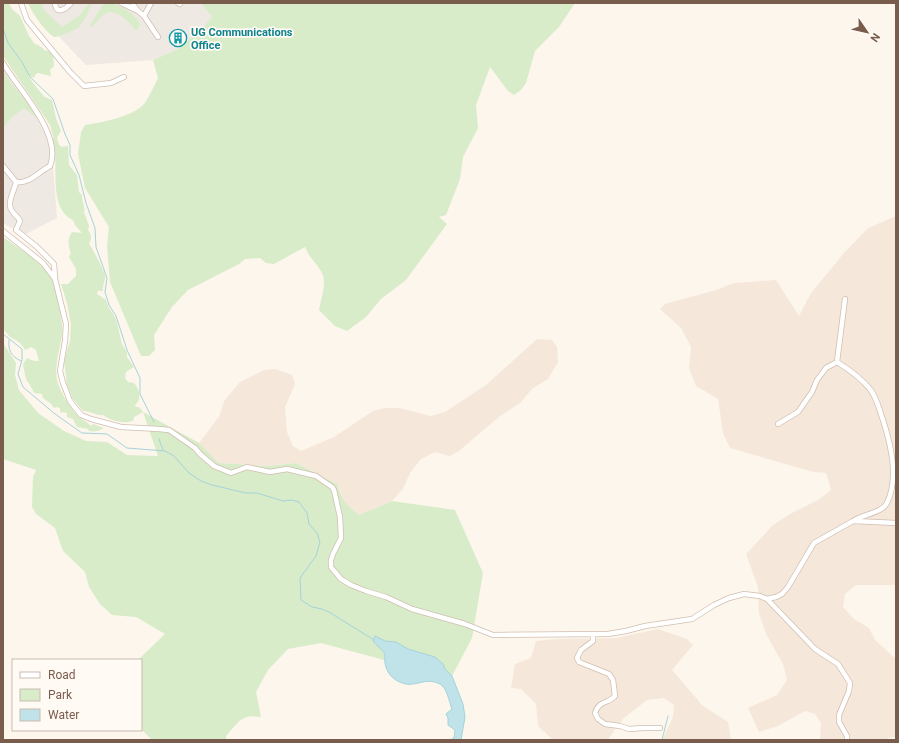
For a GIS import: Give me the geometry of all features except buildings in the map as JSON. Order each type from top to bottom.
[{"type":"street","points":[[21,3],[27,20],[70,72],[84,86],[111,83],[124,77]]},
{"type":"street","points":[[55,3],[55,7],[58,10],[67,8],[71,3]]},
{"type":"street","points":[[121,3],[138,11]]},
{"type":"street","points":[[132,3],[144,16],[158,38]]},
{"type":"street","points":[[144,16],[151,3]]},
{"type":"street","points":[[3,63],[47,129],[53,156],[50,166],[33,178],[21,183],[16,182],[3,166]]},
{"type":"street","points":[[16,182],[10,205],[12,211],[19,217],[20,221],[16,230],[54,264],[55,279],[66,324],[60,371],[61,377],[70,401],[81,415],[91,420],[121,427],[159,428],[169,430],[196,448],[200,454],[214,466],[231,473],[247,467],[270,472],[287,468],[316,476],[332,486],[334,490],[340,517],[341,538],[333,554],[331,567],[341,579],[351,585],[386,597],[417,611],[464,624],[493,635],[608,634],[645,626],[692,619],[714,604],[737,596],[752,594],[767,599],[814,649],[838,664],[845,675],[850,684],[849,691],[839,715],[839,722],[847,736],[847,740]]},
{"type":"street","points":[[3,231],[43,263],[55,279]]},
{"type":"street","points":[[837,362],[845,298]]},
{"type":"street","points":[[767,599],[782,594],[788,587],[814,543],[859,516],[881,510],[886,505],[893,484],[891,446],[876,398],[855,373],[837,362]]},
{"type":"street","points":[[778,424],[798,412],[826,368],[837,362]]},
{"type":"street","points":[[852,521],[896,523]]},
{"type":"street","points":[[594,635],[593,641],[581,650],[577,658],[579,662],[609,674],[613,680],[615,696],[612,699],[601,703],[597,707],[595,713],[598,719],[605,724],[620,726],[628,730],[660,728]]},
{"type":"shaded area","points":[[37,3],[201,3],[213,17],[203,28],[178,49],[153,60],[86,65],[42,19]]},
{"type":"shaded area","points":[[3,59],[45,123],[52,154],[57,218],[24,235],[3,223]]},
{"type":"shaded area","points":[[896,216],[896,585],[856,585],[845,594],[843,607],[854,619],[869,628],[875,640],[896,659],[896,737],[888,738],[888,740],[820,740],[821,723],[815,714],[805,711],[778,726],[759,732],[748,708],[777,695],[787,680],[783,664],[766,634],[759,613],[758,587],[746,554],[773,525],[790,514],[818,500],[831,490],[826,473],[813,472],[730,448],[723,433],[718,399],[696,386],[689,368],[691,347],[681,328],[660,309],[665,304],[716,290],[734,283],[776,280],[799,316],[811,293],[844,253],[868,228]]},
{"type":"shaded area","points":[[537,339],[552,340],[557,347],[558,362],[548,379],[533,388],[520,403],[500,416],[459,451],[450,456],[435,452],[421,459],[410,473],[403,489],[392,501],[359,515],[349,508],[344,501],[337,484],[296,463],[267,466],[219,463],[199,443],[219,417],[224,401],[240,382],[264,370],[275,369],[292,375],[295,384],[285,407],[287,432],[293,446],[301,451],[334,437],[373,411],[384,408],[400,408],[430,416],[445,412],[486,385]]},
{"type":"shaded area","points":[[658,629],[687,639],[693,645],[672,670],[703,706],[728,722],[731,740],[664,740],[663,738],[673,717],[674,705],[664,698],[647,700],[624,718],[608,740],[553,740],[538,726],[536,704],[521,689],[511,688],[515,664],[531,658],[536,641],[556,639],[616,638]]},
{"type":"green space","points":[[3,3],[9,3],[12,9],[20,16],[29,36],[34,43],[53,54],[54,66],[50,70],[51,76],[38,73],[34,78],[28,75],[44,96],[52,100],[61,131],[57,138],[59,145],[62,147],[68,146],[69,165],[77,175],[79,192],[82,195],[84,212],[89,226],[88,230],[91,235],[89,244],[105,275],[103,291],[98,291],[97,294],[106,300],[116,319],[122,344],[127,352],[127,357],[134,367],[126,372],[125,378],[128,382],[134,383],[138,388],[139,400],[135,405],[143,412],[134,417],[133,421],[117,421],[103,415],[83,411],[73,399],[67,385],[64,360],[70,341],[71,325],[67,303],[61,284],[68,284],[76,276],[76,269],[69,257],[71,253],[69,240],[72,232],[82,233],[75,225],[73,220],[65,214],[60,205],[57,194],[52,138],[54,139],[50,125],[3,56]]},
{"type":"green space","points":[[28,3],[41,3],[45,11],[62,27],[80,15],[89,3],[92,3],[78,28],[55,37],[48,32],[36,17]]},
{"type":"green space","points":[[106,3],[115,4],[126,9],[135,16],[140,24],[138,29],[135,30],[129,22],[116,13],[111,12],[102,16],[92,27],[90,25],[102,6]]},
{"type":"green space","points":[[201,3],[575,3],[559,27],[535,51],[526,83],[521,90],[514,95],[508,91],[490,67],[476,105],[478,128],[463,157],[460,179],[446,215],[439,217],[447,224],[406,280],[381,299],[366,317],[347,331],[335,326],[319,310],[324,281],[320,269],[309,255],[305,247],[274,264],[266,263],[260,258],[245,259],[239,264],[188,290],[172,307],[154,335],[155,350],[149,356],[141,356],[110,282],[107,246],[109,227],[85,188],[78,154],[81,132],[85,125],[108,121],[126,115],[134,112],[145,103],[158,78],[153,60],[178,49],[212,17]]},
{"type":"green space","points":[[3,70],[11,83],[38,115],[36,117],[24,108],[12,117],[3,128]]},
{"type":"green space","points":[[3,237],[34,259],[52,279],[55,287],[62,326],[62,335],[56,369],[58,385],[66,400],[79,417],[91,426],[93,424],[104,428],[97,431],[89,431],[88,429],[77,427],[73,419],[67,417],[67,413],[60,412],[60,408],[54,408],[43,398],[42,394],[34,393],[27,381],[23,364],[27,358],[34,361],[39,361],[36,350],[31,347],[25,350],[20,343],[10,337],[3,329]]},
{"type":"green space","points":[[3,343],[16,363],[15,375],[19,390],[38,413],[64,431],[86,441],[107,442],[127,455],[158,456],[143,412],[199,443],[219,463],[267,466],[296,463],[337,484],[345,502],[359,515],[392,501],[455,510],[483,573],[472,638],[452,676],[445,669],[443,664],[435,657],[408,649],[396,642],[385,641],[375,637],[385,655],[384,660],[321,643],[288,649],[268,670],[256,692],[261,717],[254,716],[241,720],[226,736],[226,740],[152,740],[142,730],[142,659],[139,659],[165,634],[136,617],[112,615],[100,604],[89,587],[85,572],[63,551],[55,528],[36,514],[32,507],[33,477],[36,470],[3,459]]},
{"type":"water","points":[[375,636],[385,641],[396,642],[408,649],[435,657],[443,664],[445,669],[452,676],[463,704],[465,717],[461,740],[450,740],[454,738],[455,730],[448,725],[448,718],[446,714],[452,709],[446,692],[442,686],[431,681],[406,684],[396,680],[389,674],[385,665],[385,654],[373,641]]},
{"type":"waterway","points":[[3,28],[8,43],[22,62],[30,77],[53,99],[70,145],[70,155],[79,175],[86,203],[95,228],[96,247],[107,278],[105,292],[109,305],[116,316],[127,350],[140,378],[140,394],[154,422]]},
{"type":"waterway","points":[[3,334],[22,349],[22,360],[18,374],[23,387],[55,414],[82,433],[107,434],[127,448],[165,451],[174,456],[189,473],[201,481],[212,485],[246,493],[257,493],[283,501],[292,500],[299,502],[307,513],[309,524],[317,533],[320,542],[316,556],[300,578],[301,600],[312,607],[329,612],[374,640]]},
{"type":"waterway","points":[[9,340],[11,353],[21,361]]},
{"type":"waterway","points":[[159,439],[163,450]]},
{"type":"waterway","points":[[662,740],[668,716]]},
{"type":"place","name":"UG Communications Office","points":[[178,38]]}]
